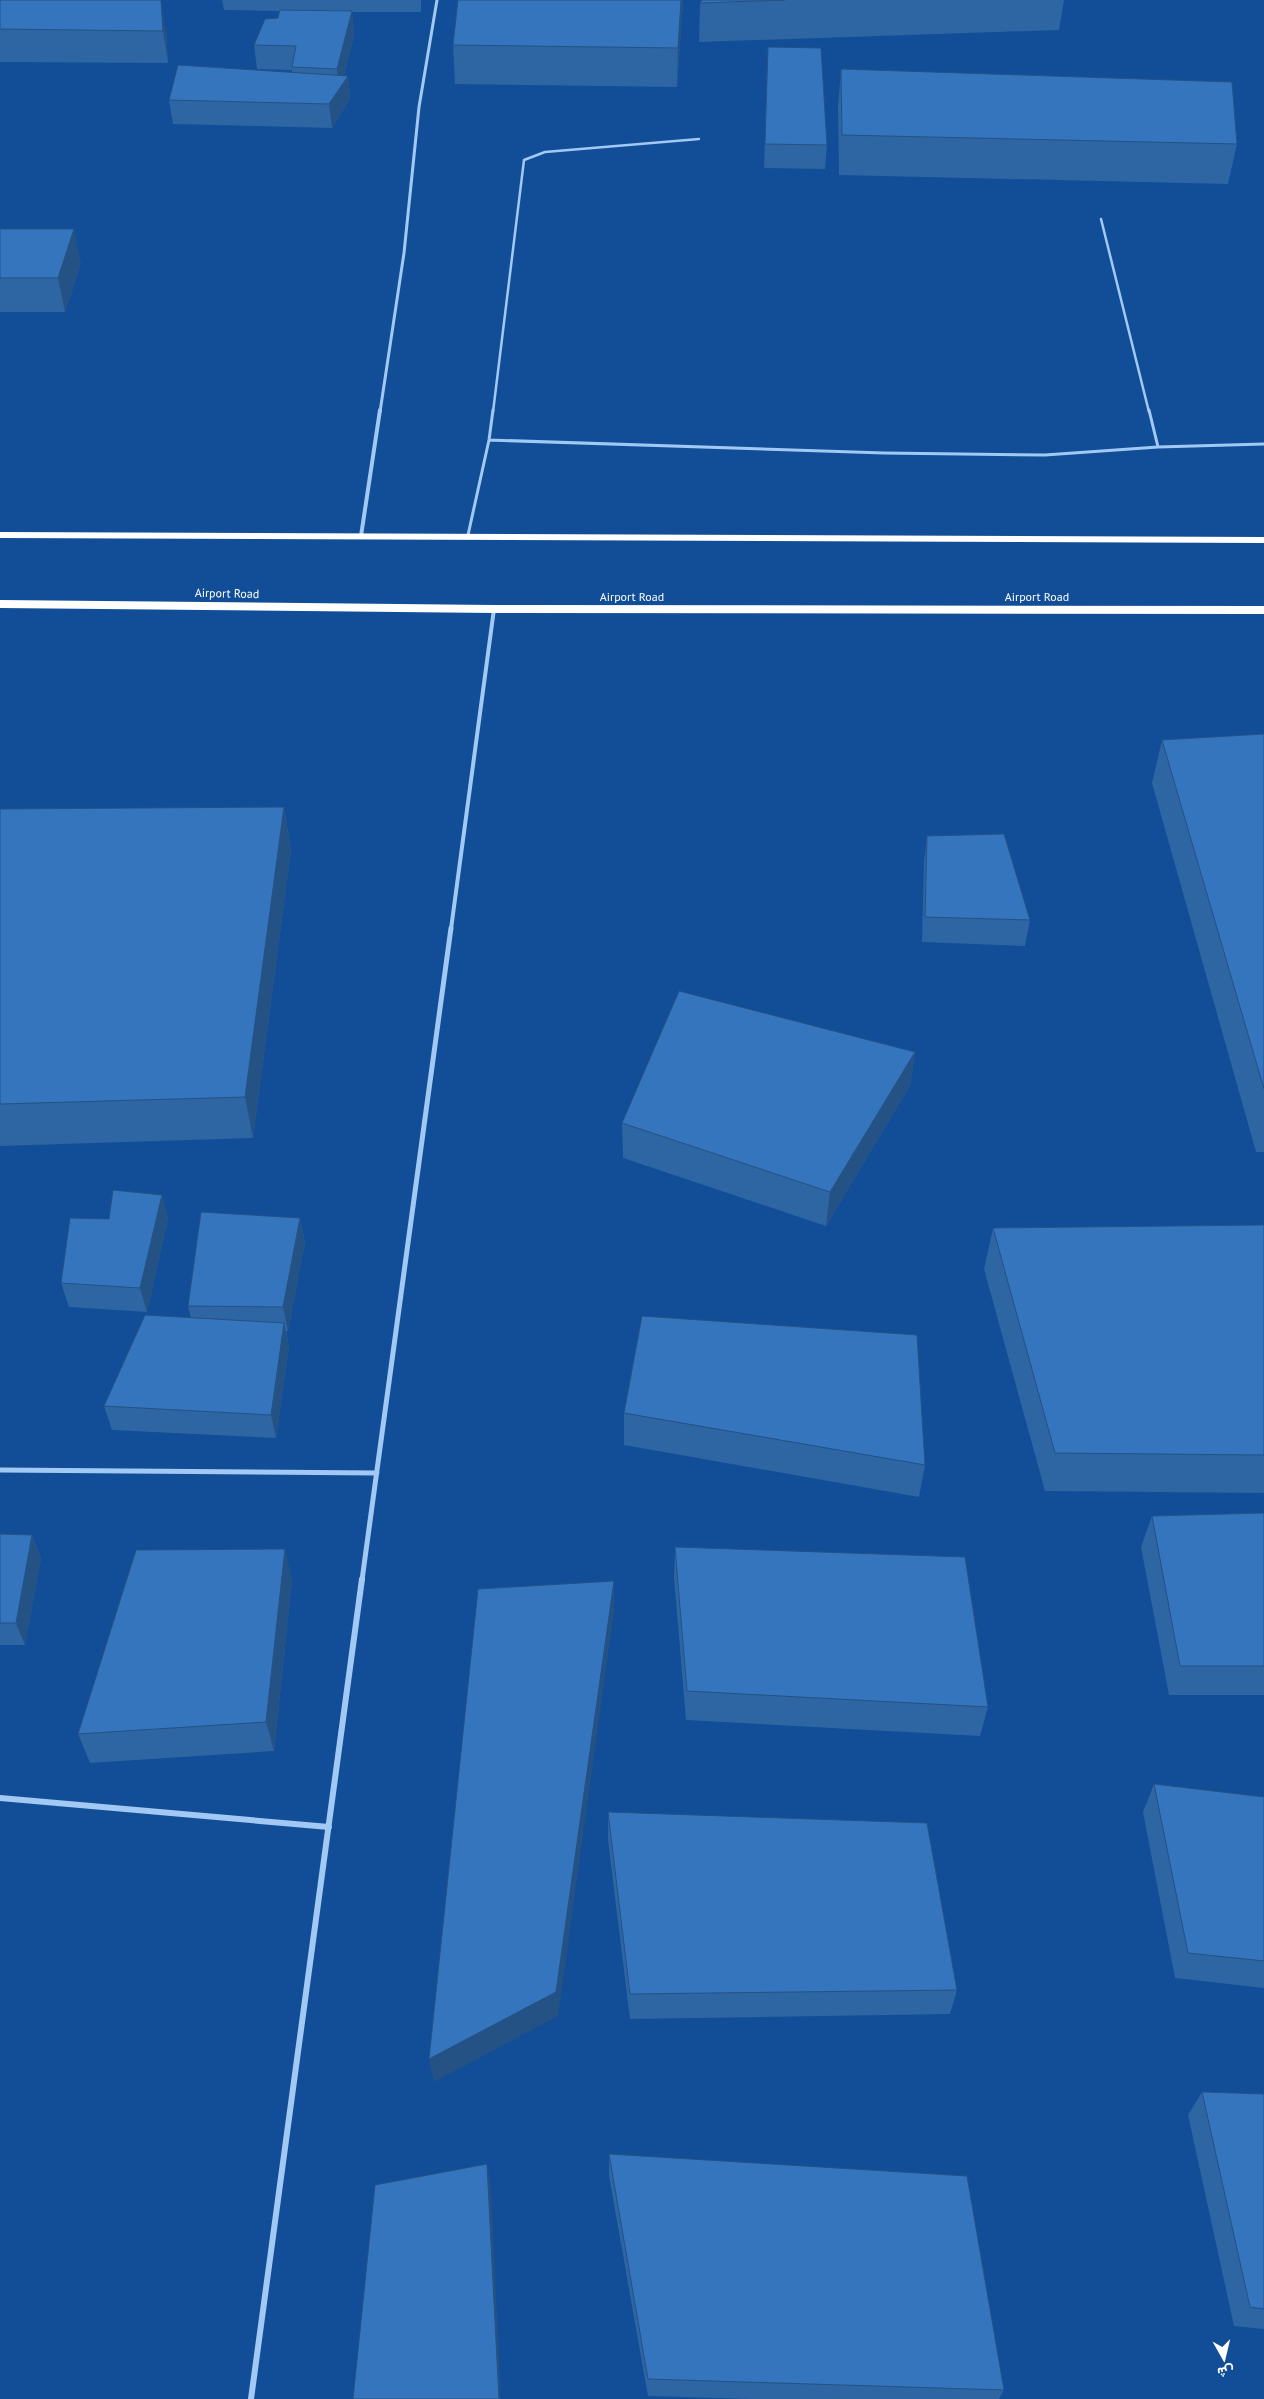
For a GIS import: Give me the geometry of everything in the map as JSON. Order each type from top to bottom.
[{"type":"highway","points":[[0,535],[468,535],[1264,540]]},
{"type":"highway","name":"Airport Road","points":[[0,604],[494,609],[1264,610]]},
{"type":"street","points":[[361,536],[404,253],[419,107],[437,0]]},
{"type":"street","points":[[251,2399],[494,609]]},
{"type":"street","points":[[0,1470],[377,1472]]},
{"type":"street","points":[[0,1798],[329,1827]]},
{"type":"lane","points":[[468,535],[489,440],[524,160],[545,152],[699,139]]},
{"type":"lane","points":[[1101,219],[1158,447]]},
{"type":"lane","points":[[489,440],[903,454],[1045,455],[1158,447],[1264,444]]},
{"type":"building","points":[[0,0],[161,0],[163,31],[0,29]]},
{"type":"building","points":[[458,0],[681,0],[678,48],[453,45]]},
{"type":"building","points":[[702,0],[785,0],[700,3]]},
{"type":"building","points":[[280,10],[352,11],[337,69],[292,67],[296,46],[254,45],[265,19],[278,18]]},
{"type":"building","points":[[768,47],[821,48],[827,145],[765,144]]},
{"type":"building","points":[[178,65],[348,76],[329,104],[169,100]]},
{"type":"building","points":[[841,69],[1232,82],[1237,144],[842,135]]},
{"type":"building","points":[[0,229],[74,229],[58,278],[0,278]]},
{"type":"building","points":[[1264,734],[1264,1089],[1162,740]]},
{"type":"building","points":[[284,807],[245,1097],[0,1104],[0,809]]},
{"type":"building","points":[[1004,834],[1030,920],[925,917],[927,836]]},
{"type":"building","points":[[679,991],[915,1052],[830,1192],[622,1123]]},
{"type":"building","points":[[113,1190],[162,1195],[140,1288],[61,1283],[70,1218],[109,1219]]},
{"type":"building","points":[[201,1212],[300,1218],[283,1307],[188,1306]]},
{"type":"building","points":[[1264,1225],[1264,1455],[1055,1453],[993,1228]]},
{"type":"building","points":[[145,1315],[284,1323],[271,1415],[104,1406]]},
{"type":"building","points":[[642,1316],[917,1335],[925,1465],[624,1413]]},
{"type":"building","points":[[1264,1513],[1264,1666],[1180,1666],[1152,1516]]},
{"type":"building","points":[[0,1534],[32,1535],[16,1623],[0,1623]]},
{"type":"building","points":[[675,1547],[965,1557],[988,1707],[687,1691]]},
{"type":"building","points":[[285,1549],[266,1722],[78,1734],[136,1550]]},
{"type":"building","points":[[614,1581],[556,1992],[429,2059],[478,1589]]},
{"type":"building","points":[[1154,1784],[1264,1797],[1264,1961],[1188,1953]]},
{"type":"building","points":[[608,1812],[927,1823],[957,1990],[630,1994]]},
{"type":"building","points":[[1202,2092],[1264,2094],[1264,2309],[1250,2307]]},
{"type":"building","points":[[609,2154],[967,2176],[1004,2390],[648,2379]]},
{"type":"building","points":[[487,2164],[499,2399],[353,2399],[375,2185]]}]
